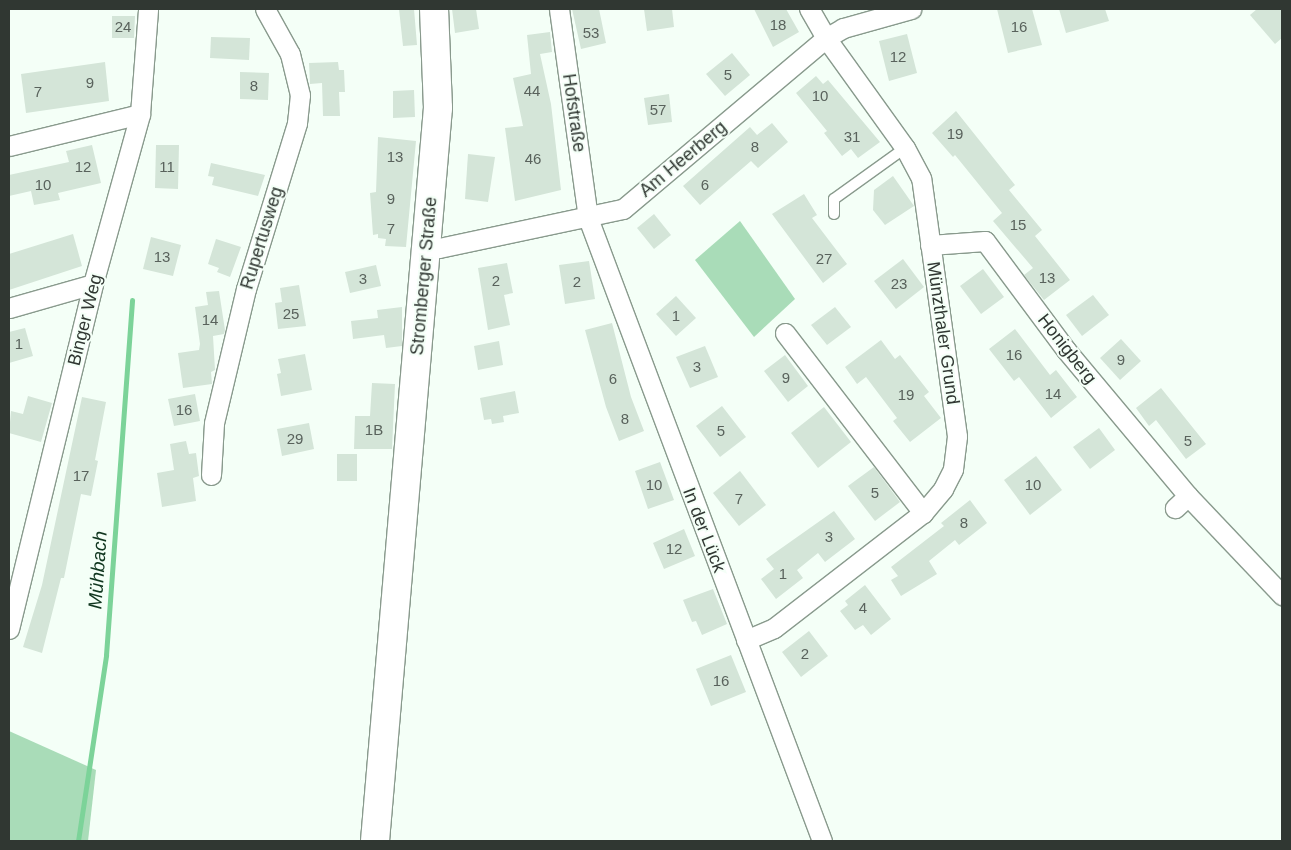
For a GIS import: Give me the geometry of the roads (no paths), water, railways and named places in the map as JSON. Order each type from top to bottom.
[{"type":"main road","name":"Stromberger Straße","points":[[375,841],[438,108],[434,9]]},
{"type":"street","name":"Binger Weg","points":[[9,629],[93,284],[140,114],[148,9]]},
{"type":"street","name":"Rupertusweg","points":[[211,475],[214,422],[246,289],[297,123],[300,95],[290,54],[265,9]]},
{"type":"street","name":"Hofstraße","points":[[559,9],[588,218]]},
{"type":"street","name":"Münzthaler Grund","points":[[746,640],[774,628],[923,513],[943,489],[953,469],[957,436],[921,178],[905,148],[826,38],[809,9]]},
{"type":"street","name":"Am Heerberg","points":[[427,246],[439,248],[588,218],[623,209],[826,38],[843,28],[912,9]]},
{"type":"street","points":[[9,146],[140,114]]},
{"type":"street","name":"In der Lück","points":[[588,218],[822,841]]},
{"type":"street","name":"Honigberg","points":[[930,245],[985,241],[1181,502],[1282,595]]},
{"type":"street","points":[[9,308],[93,284]]},
{"type":"street","points":[[785,334],[923,513]]},
{"type":"lane","points":[[834,214],[834,199],[905,148]]},
{"type":"waterway","name":"Mühbach","points":[[78,841],[106,655],[132,300]]}]
